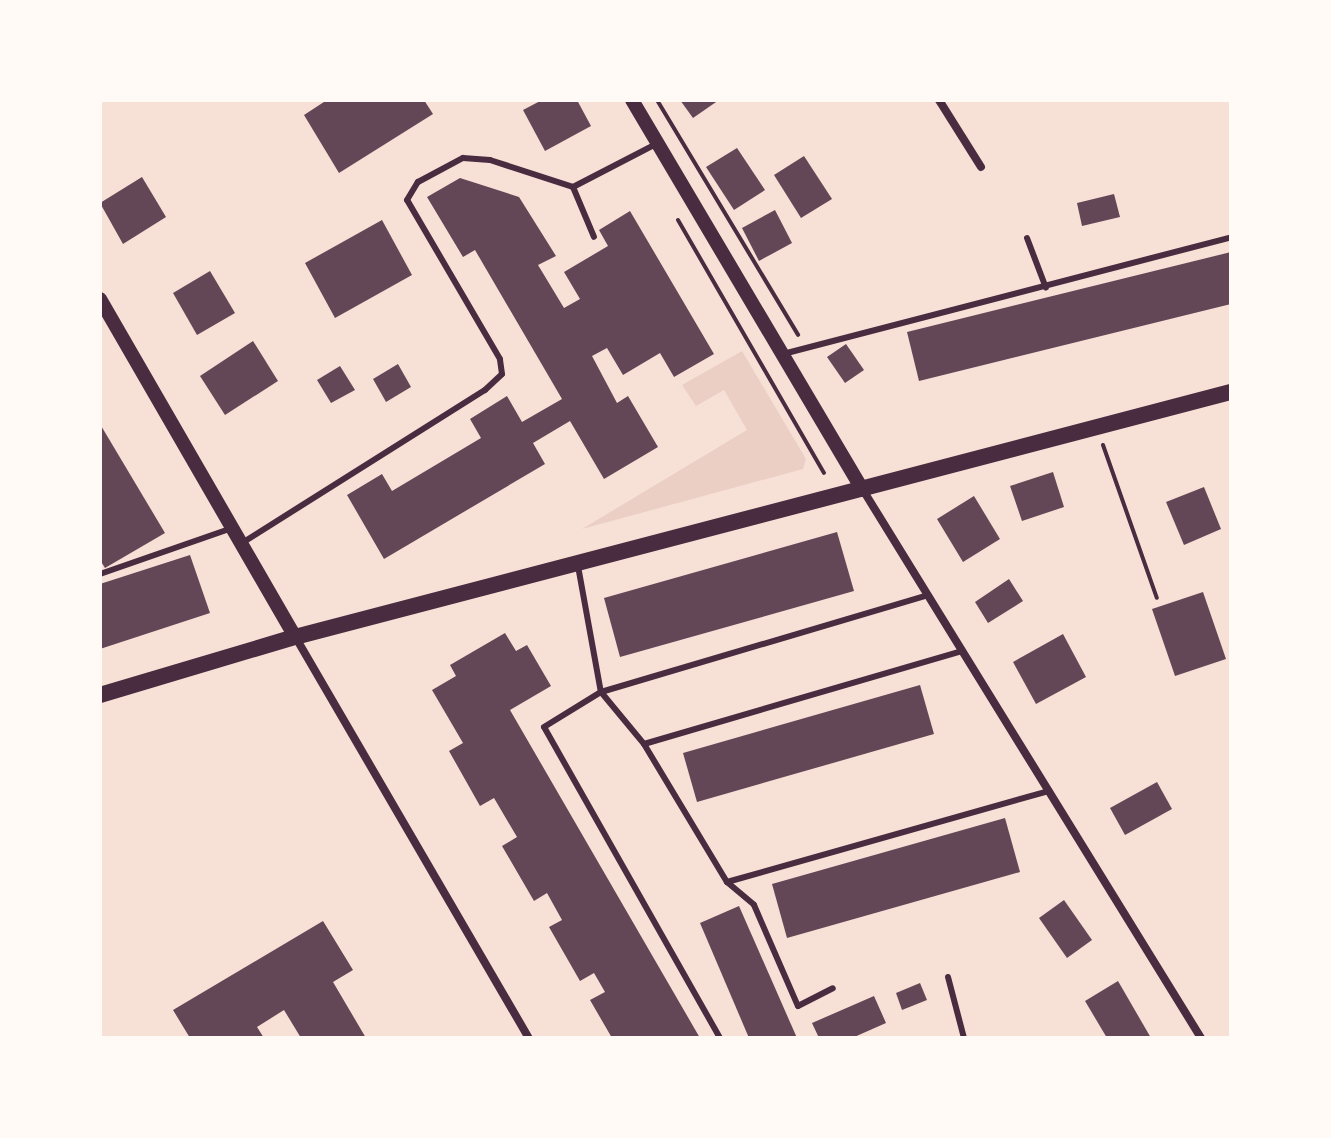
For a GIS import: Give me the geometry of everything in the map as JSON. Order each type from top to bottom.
[{"type":"main road","points":[[100,695],[295,637],[578,566],[1231,392]]},
{"type":"street","points":[[632,100],[863,490],[1201,1038]]},
{"type":"street","points":[[939,100],[981,167]]},
{"type":"street","points":[[100,299],[529,1038]]},
{"type":"lane","points":[[241,543],[485,390],[502,374],[500,359],[407,200],[418,182],[463,158],[490,160],[573,187],[658,143]]},
{"type":"lane","points":[[573,187],[594,237]]},
{"type":"lane","points":[[783,354],[1046,288],[1231,237]]},
{"type":"lane","points":[[1027,238],[1046,288]]},
{"type":"lane","points":[[100,574],[232,528]]},
{"type":"lane","points":[[578,566],[601,692],[644,744],[727,882],[754,905],[798,1006],[833,988]]},
{"type":"lane","points":[[720,1038],[544,727],[601,692],[928,595]]},
{"type":"lane","points":[[644,744],[962,651]]},
{"type":"lane","points":[[727,882],[1049,791]]},
{"type":"lane","points":[[948,977],[964,1038]]},
{"type":"path","points":[[657,100],[806,348]]},
{"type":"path","points":[[670,206],[824,473]]},
{"type":"path","points":[[1098,428],[1157,598]]},
{"type":"shaded area","points":[[742,351],[806,459],[803,469],[582,529],[747,430],[724,390],[696,406],[682,385]]},
{"type":"building","points":[[327,100],[424,100],[433,114],[339,173],[304,115]]},
{"type":"building","points":[[542,100],[577,100],[591,126],[545,151],[523,110]]},
{"type":"building","points":[[680,100],[719,100],[693,118]]},
{"type":"building","points":[[737,148],[765,190],[734,210],[706,167]]},
{"type":"building","points":[[804,156],[832,199],[801,218],[774,175]]},
{"type":"building","points":[[142,177],[166,217],[123,244],[100,203]]},
{"type":"building","points":[[460,178],[519,197],[556,256],[538,265],[564,308],[580,299],[564,272],[608,246],[599,230],[630,211],[714,354],[674,377],[660,353],[623,375],[607,348],[592,356],[617,403],[628,396],[658,447],[604,479],[570,421],[533,443],[545,464],[384,559],[347,495],[382,474],[392,491],[481,438],[470,419],[507,396],[522,422],[562,399],[475,250],[463,257],[427,197]]},
{"type":"building","points":[[1114,194],[1120,217],[1082,226],[1077,203]]},
{"type":"building","points":[[775,210],[792,243],[759,261],[742,228]]},
{"type":"building","points":[[382,220],[412,275],[335,318],[305,263]]},
{"type":"building","points":[[1231,252],[1231,304],[919,381],[907,332]]},
{"type":"building","points":[[210,271],[235,313],[197,335],[173,293]]},
{"type":"building","points":[[253,341],[278,381],[225,415],[200,376]]},
{"type":"building","points":[[846,344],[864,370],[845,383],[827,357]]},
{"type":"building","points":[[398,364],[411,387],[386,402],[373,379]]},
{"type":"building","points":[[340,366],[355,390],[331,403],[317,380]]},
{"type":"building","points":[[100,424],[165,533],[105,568],[100,560]]},
{"type":"building","points":[[1053,472],[1064,507],[1022,521],[1010,486]]},
{"type":"building","points":[[1204,487],[1221,529],[1184,545],[1166,502]]},
{"type":"building","points":[[974,496],[1000,539],[963,562],[937,519]]},
{"type":"building","points":[[837,532],[854,591],[620,657],[604,598]]},
{"type":"building","points":[[190,555],[210,613],[100,649],[100,584]]},
{"type":"building","points":[[1009,579],[1023,601],[988,623],[975,602]]},
{"type":"building","points":[[1203,592],[1226,659],[1175,676],[1152,609]]},
{"type":"building","points":[[505,633],[516,651],[527,645],[551,686],[510,710],[700,1038],[612,1038],[590,1000],[605,992],[594,973],[580,981],[549,927],[562,920],[547,893],[534,901],[502,846],[517,837],[494,798],[480,806],[449,751],[463,743],[432,690],[456,676],[450,665]]},
{"type":"building","points":[[1063,634],[1086,677],[1036,704],[1013,662]]},
{"type":"building","points":[[920,685],[934,734],[697,802],[683,753]]},
{"type":"building","points":[[1157,782],[1172,809],[1125,835],[1110,808]]},
{"type":"building","points":[[1005,818],[1020,872],[787,938],[772,884]]},
{"type":"building","points":[[1064,900],[1092,940],[1067,958],[1039,918]]},
{"type":"building","points":[[739,906],[797,1038],[749,1038],[700,923]]},
{"type":"building","points":[[323,921],[353,970],[333,982],[366,1038],[301,1038],[284,1010],[257,1027],[264,1038],[190,1038],[173,1010]]},
{"type":"building","points":[[1118,981],[1151,1038],[1107,1038],[1085,1001]]},
{"type":"building","points":[[920,983],[927,1000],[902,1010],[896,993]]},
{"type":"building","points":[[874,996],[886,1023],[852,1038],[819,1038],[812,1023]]}]
